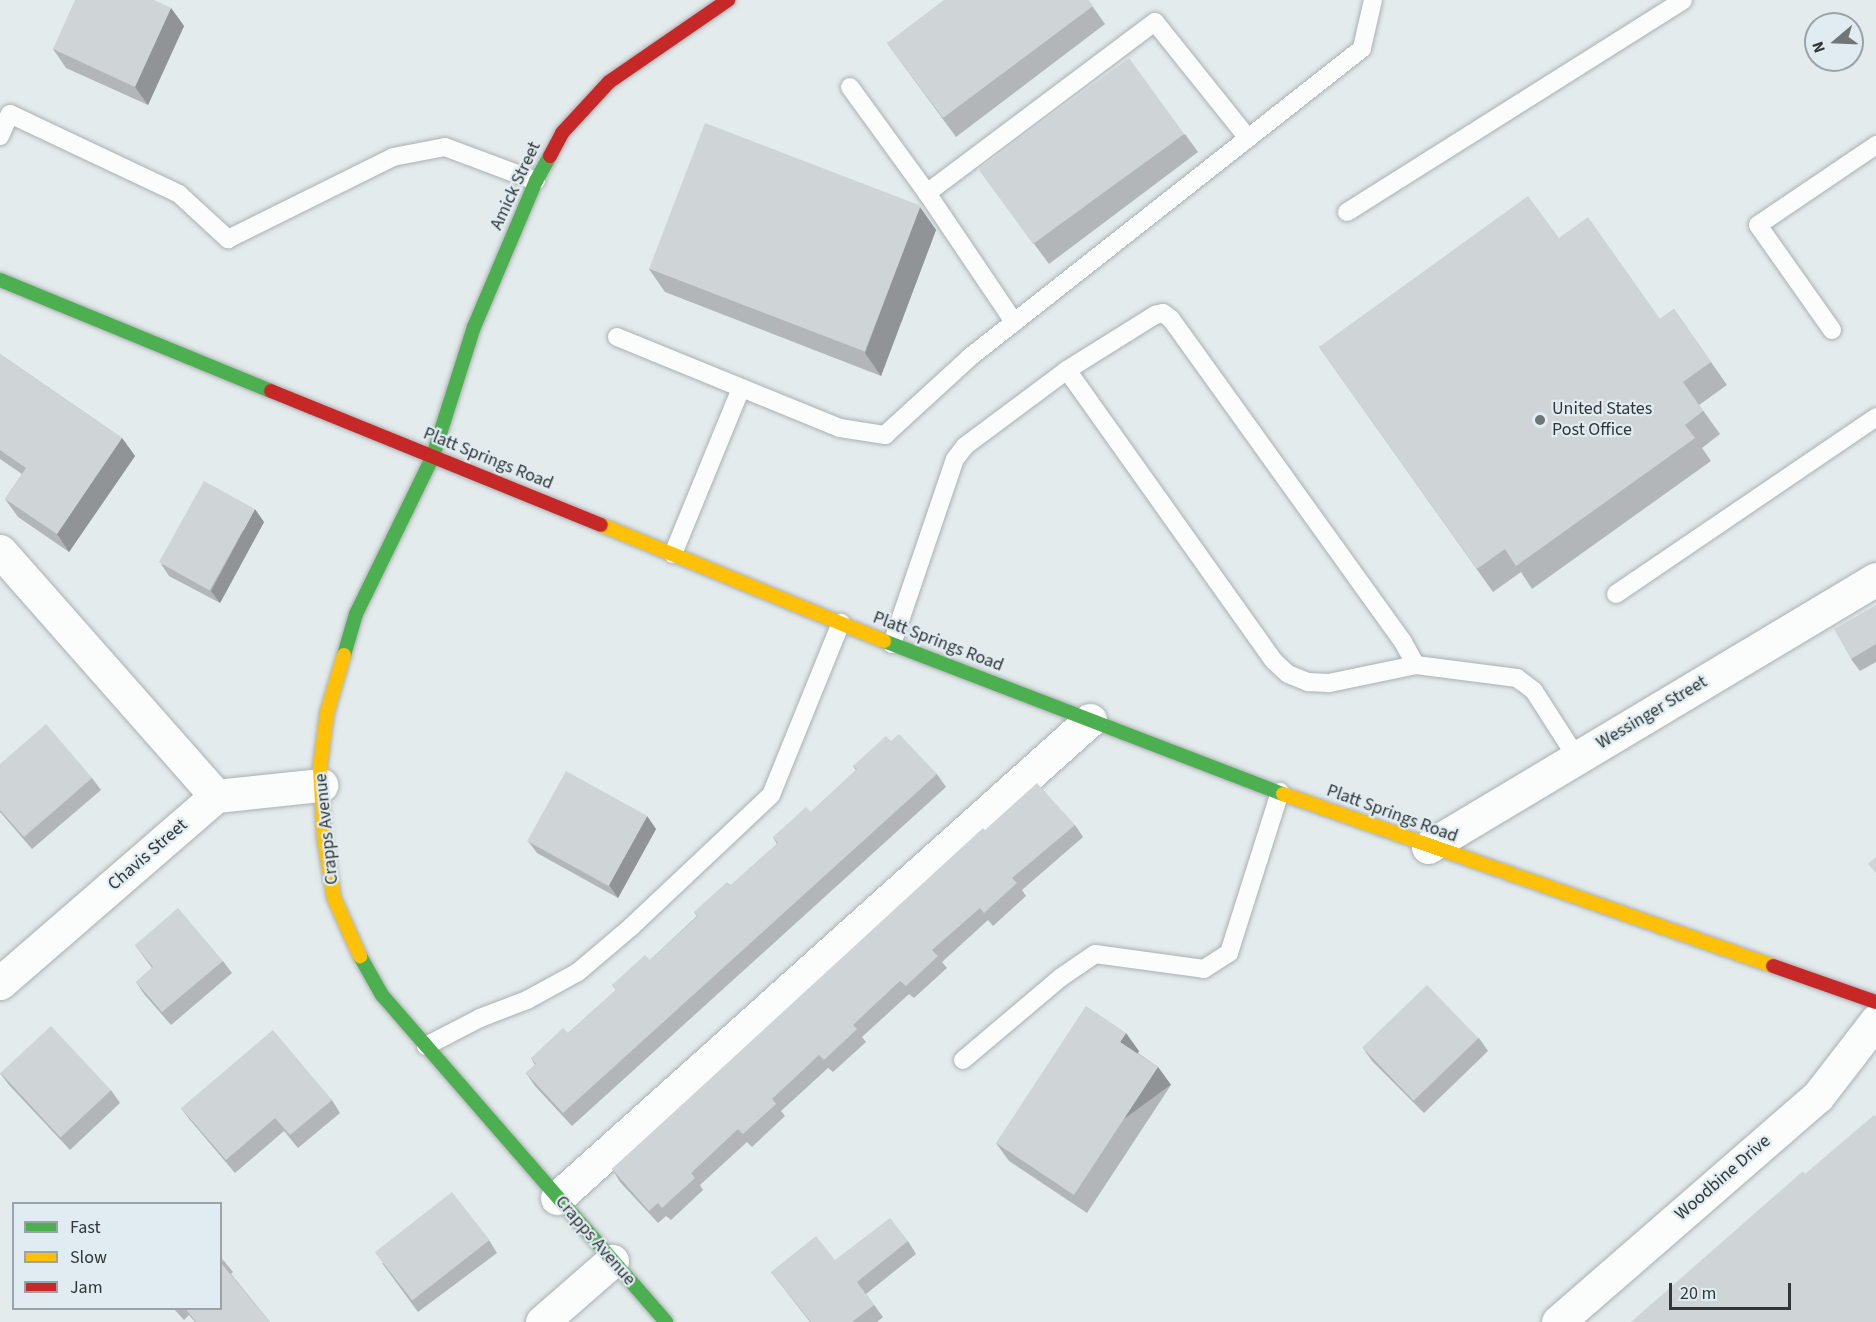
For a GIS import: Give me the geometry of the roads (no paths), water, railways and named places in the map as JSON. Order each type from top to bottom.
[{"type":"main road","name":"Amick Street","points":[[433,456],[474,327],[536,181],[562,133],[609,82],[728,0]]},
{"type":"main road","name":"Platt Springs Road","points":[[0,280],[892,644],[1428,847],[1876,1002]]},
{"type":"main road","name":"Crapps Avenue","points":[[433,456],[356,614],[327,713],[320,767],[324,838],[334,898],[352,943],[382,994],[666,1322]]},
{"type":"street","points":[[0,551],[216,796],[321,785]]},
{"type":"street","name":"Wessinger Street","points":[[1428,847],[1876,579]]},
{"type":"street","points":[[557,1198],[1090,720]]},
{"type":"street","name":"Chavis Street","points":[[0,983],[216,796]]},
{"type":"street","name":"Woodbine Drive","points":[[1558,1322],[1818,1096],[1872,1040]]},
{"type":"street","points":[[542,1322],[612,1261]]},
{"type":"lane","points":[[617,337],[840,428],[885,435],[970,357],[1362,48],[1372,0]]},
{"type":"lane","points":[[1347,212],[1683,0]]},
{"type":"lane","points":[[927,193],[1155,22],[1248,138]]},
{"type":"lane","points":[[850,87],[927,193],[1014,322]]},
{"type":"lane","points":[[0,136],[10,114],[179,194],[228,239],[393,157],[445,147],[536,181]]},
{"type":"lane","points":[[1832,330],[1758,225],[1876,145]]},
{"type":"lane","points":[[892,644],[955,459],[965,446],[1067,370],[1155,315],[1163,313],[1171,319],[1403,642],[1416,665]]},
{"type":"lane","points":[[1067,370],[1274,661],[1288,674],[1308,682],[1329,683],[1416,665],[1517,678],[1534,691],[1577,758]]},
{"type":"lane","points":[[673,554],[741,388]]},
{"type":"lane","points":[[1616,594],[1876,417]]},
{"type":"lane","points":[[426,1046],[480,1018],[527,1000],[578,972],[631,927],[771,795],[841,623]]},
{"type":"lane","points":[[963,1060],[1060,978],[1095,954],[1204,969],[1229,953],[1280,792]]},
{"type":"place","name":"United States Post Office","points":[[1540,420]]}]
